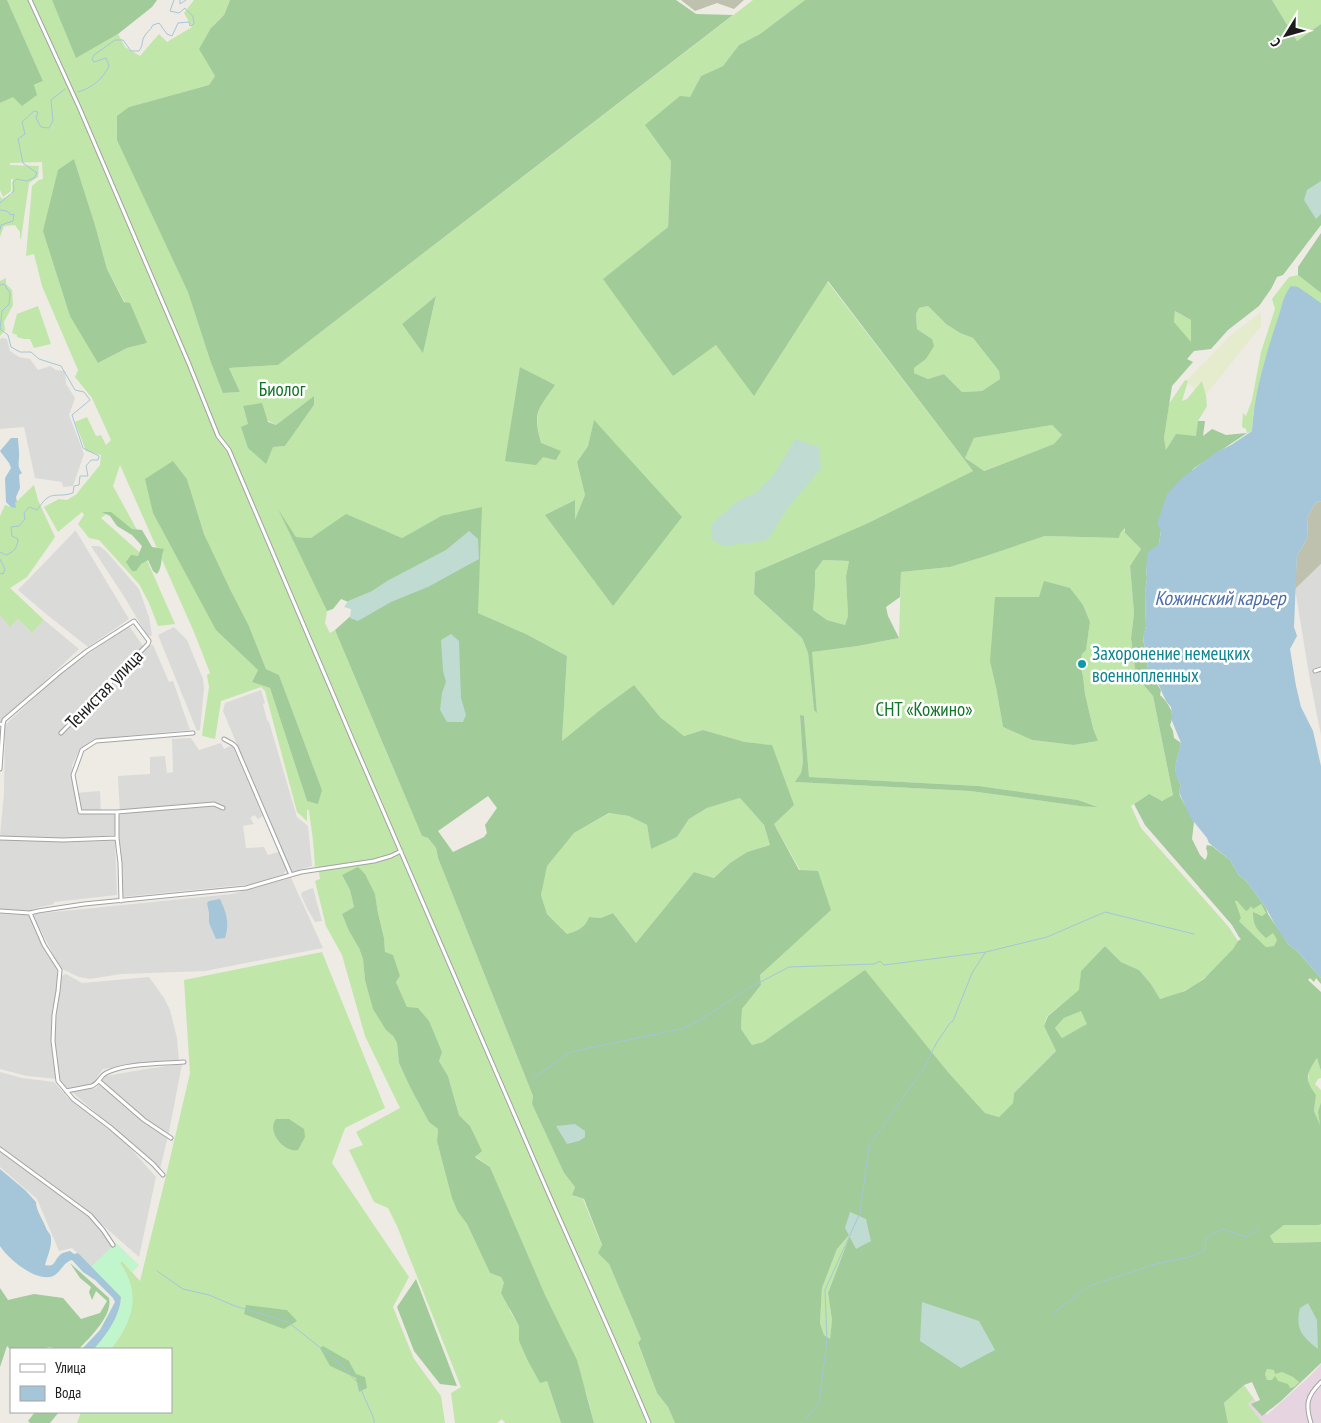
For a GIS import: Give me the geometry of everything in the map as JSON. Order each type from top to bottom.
[{"type":"street","points":[[30,0],[170,318],[218,436],[229,450],[368,777],[649,1423]]},
{"type":"street","name":"Тенистая улица","points":[[1,725],[4,720],[60,672],[87,651],[134,621],[149,641],[148,644],[61,733]]},
{"type":"street","points":[[1315,671],[1321,669]]},
{"type":"street","points":[[0,769],[1,725]]},
{"type":"street","points":[[193,733],[96,741],[82,750],[73,775],[80,812],[116,812],[214,804],[223,808]]},
{"type":"street","points":[[224,739],[236,747],[291,875]]},
{"type":"street","points":[[116,812],[121,901]]},
{"type":"street","points":[[0,838],[63,840],[117,838]]},
{"type":"street","points":[[0,911],[30,913],[84,904],[246,888],[312,869],[374,861],[401,851]]},
{"type":"street","points":[[30,913],[44,945],[60,970],[54,1015],[54,1041],[58,1081],[73,1099],[110,1127],[153,1164],[162,1175]]},
{"type":"street","points":[[66,1091],[92,1086],[106,1073],[123,1068],[184,1062]]},
{"type":"street","points":[[99,1081],[144,1120],[171,1138]]},
{"type":"street","points":[[0,1149],[90,1214],[113,1244]]},
{"type":"street","points":[[1311,1423],[1307,1410],[1309,1396],[1321,1382]]},
{"type":"shaded area","points":[[681,0],[744,0],[734,9],[717,3],[695,11]]},
{"type":"shaded area","points":[[1321,181],[1321,214],[1316,219],[1304,200],[1307,190]]},
{"type":"shaded area","points":[[1261,312],[1261,326],[1204,397],[1186,381],[1232,334]]},
{"type":"shaded area","points":[[0,339],[7,339],[10,351],[19,357],[30,359],[38,370],[50,366],[56,370],[65,371],[66,384],[75,398],[69,415],[84,454],[73,486],[63,487],[62,482],[35,478],[24,427],[0,429]]},
{"type":"shaded area","points":[[795,439],[819,447],[821,468],[787,509],[769,538],[764,541],[723,546],[711,539],[711,525],[736,502],[756,493],[775,473]]},
{"type":"shaded area","points":[[1321,501],[1321,564],[1295,589],[1297,556],[1308,537],[1307,518],[1315,503]]},
{"type":"shaded area","points":[[75,531],[129,619],[88,647],[18,590]]},
{"type":"shaded area","points":[[469,531],[478,539],[479,559],[428,587],[391,602],[358,621],[350,618],[351,609],[344,607],[348,601],[372,591],[446,550]]},
{"type":"shaded area","points":[[91,546],[99,546],[106,551],[139,589],[149,617],[152,635],[148,637]]},
{"type":"shaded area","points":[[1321,564],[1321,735],[1295,589]]},
{"type":"shaded area","points":[[0,615],[10,626],[18,619],[32,633],[44,620],[79,649],[0,723]]},
{"type":"shaded area","points":[[129,626],[143,646],[153,645],[169,682],[173,681],[190,730],[94,739],[80,749],[72,765],[75,793],[100,791],[101,814],[120,814],[118,776],[150,774],[150,757],[165,756],[167,773],[173,772],[172,739],[191,738],[199,750],[221,743],[224,749],[232,745],[263,816],[258,819],[254,815],[250,818],[254,824],[243,826],[246,848],[264,847],[268,855],[279,852],[287,870],[283,874],[253,884],[122,897],[116,835],[59,839],[0,836],[4,793],[5,725],[63,671]]},
{"type":"shaded area","points":[[174,627],[187,640],[203,679],[204,689],[200,730],[197,731],[158,635]]},
{"type":"shaded area","points":[[451,634],[459,641],[461,698],[466,715],[463,722],[447,722],[440,710],[442,693],[446,682],[443,671],[441,640]]},
{"type":"shaded area","points":[[261,690],[267,720],[297,817],[308,826],[312,866],[292,872],[223,711],[225,703]]},
{"type":"shaded area","points":[[0,839],[60,842],[115,841],[117,895],[54,902],[54,904],[29,911],[0,910]]},
{"type":"shaded area","points":[[291,878],[323,948],[205,971],[121,974],[90,979],[79,977],[60,968],[34,914],[232,894]]},
{"type":"shaded area","points":[[313,888],[322,921],[315,922],[301,895],[302,892]]},
{"type":"shaded area","points":[[0,914],[29,915],[42,946],[57,968],[57,989],[52,1011],[51,1029],[57,1079],[27,1076],[0,1069]]},
{"type":"shaded area","points":[[66,974],[82,983],[149,977],[170,1010],[177,1038],[179,1061],[103,1069],[90,1087],[64,1090],[59,1077],[54,1035],[61,976]]},
{"type":"shaded area","points":[[182,1064],[160,1169],[72,1092],[96,1088],[106,1076]]},
{"type":"shaded area","points":[[0,1072],[22,1078],[54,1082],[69,1099],[124,1141],[156,1177],[139,1257],[80,1205],[0,1146]]},
{"type":"shaded area","points":[[575,1124],[585,1131],[585,1137],[579,1141],[567,1144],[556,1126]]},
{"type":"shaded area","points":[[0,1152],[79,1209],[98,1225],[113,1246],[91,1267],[72,1248],[59,1251],[37,1199],[0,1167]]},
{"type":"shaded area","points":[[850,1212],[866,1219],[871,1241],[856,1249],[845,1228]]},
{"type":"shaded area","points":[[922,1302],[979,1321],[995,1350],[961,1368],[920,1341]]},
{"type":"shaded area","points":[[1308,1303],[1317,1320],[1318,1349],[1304,1336],[1299,1327],[1300,1308]]},
{"type":"shaded area","points":[[1321,1364],[1321,1423],[1263,1423],[1248,1404],[1254,1399],[1267,1415]]},
{"type":"green space","points":[[0,0],[7,0],[43,81],[34,85],[37,95],[22,106],[13,97],[0,103]]},
{"type":"green space","points":[[7,0],[52,0],[77,57],[118,34],[125,47],[140,56],[159,34],[167,42],[192,27],[184,13],[194,0],[230,0],[224,15],[211,28],[215,76],[209,85],[129,107],[210,360],[224,393],[240,392],[229,368],[278,365],[753,0],[805,0],[760,34],[739,45],[723,66],[701,76],[690,97],[671,161],[668,227],[604,279],[673,375],[716,345],[827,281],[973,471],[866,524],[755,572],[754,594],[802,638],[808,653],[814,710],[817,712],[811,652],[899,638],[901,572],[950,567],[1045,536],[1119,538],[1126,528],[1125,533],[1141,549],[1130,566],[1134,613],[1131,638],[1136,676],[1153,696],[1173,795],[1163,801],[1147,795],[1131,806],[1141,828],[1228,926],[1238,941],[1222,962],[1201,981],[1183,991],[1160,999],[1151,984],[1139,970],[1121,962],[1105,946],[1081,971],[1080,990],[1047,1016],[1044,1026],[1056,1051],[1014,1093],[1013,1103],[999,1117],[985,1113],[948,1072],[865,971],[763,1042],[752,1045],[741,1029],[742,1009],[761,985],[760,975],[830,910],[800,870],[774,824],[772,745],[745,742],[703,730],[684,736],[660,717],[634,685],[562,741],[567,656],[526,634],[478,613],[441,516],[402,538],[346,515],[311,538],[296,537],[281,514],[327,611],[325,623],[330,633],[335,630],[422,836],[428,838],[436,848],[438,858],[533,1096],[532,1104],[564,1173],[575,1187],[572,1195],[583,1199],[602,1246],[599,1253],[609,1264],[641,1339],[638,1344],[657,1393],[668,1407],[675,1423],[594,1423],[586,1392],[490,1167],[475,1156],[470,1126],[459,1115],[448,1076],[407,1007],[396,982],[400,976],[385,952],[375,894],[342,875],[350,890],[354,907],[342,914],[363,959],[365,980],[386,1030],[397,1043],[399,1063],[410,1087],[429,1121],[438,1129],[437,1141],[458,1212],[467,1224],[490,1273],[501,1277],[504,1283],[510,1311],[519,1326],[519,1341],[547,1381],[561,1423],[505,1423],[502,1419],[497,1423],[455,1423],[451,1393],[461,1387],[397,1226],[388,1208],[374,1202],[349,1150],[363,1145],[356,1132],[400,1108],[365,1036],[342,955],[326,926],[315,881],[320,879],[318,866],[315,867],[309,811],[307,809],[307,821],[297,812],[265,691],[261,687],[221,701],[215,739],[202,735],[209,687],[207,675],[210,673],[194,632],[120,465],[113,486],[137,530],[132,529],[108,513],[101,518],[146,558],[175,624],[158,626],[139,584],[99,540],[89,538],[78,524],[84,515],[82,512],[58,532],[44,507],[59,499],[67,500],[77,494],[100,465],[101,455],[86,451],[75,422],[87,417],[96,436],[101,435],[106,445],[111,440],[92,398],[75,377],[78,370],[42,286],[34,254],[26,256],[32,186],[43,179],[42,162],[10,163],[10,165],[39,166],[38,177],[29,183],[21,239],[20,232],[15,225],[4,226],[0,237],[0,196],[2,199],[12,194],[13,179],[11,179],[11,191],[3,197],[0,190],[0,103],[43,81]],"holes":[[[74,159],[107,269],[147,343],[127,348],[98,363]],[[436,297],[423,352],[402,324]],[[520,367],[554,385],[541,407],[538,425],[541,443]],[[314,396],[314,405],[285,446],[273,447],[248,424],[243,407],[276,425]],[[594,421],[613,605],[546,515],[575,500],[575,522],[585,495],[577,462],[588,446]],[[173,461],[187,479],[204,534],[249,626],[266,669],[279,675],[322,790],[307,801],[270,688],[252,682],[258,670]],[[995,597],[1039,597],[1083,605],[1090,622],[1086,649],[1082,654],[1080,664],[1085,694],[1098,741],[1074,745],[1032,740],[1003,727],[996,687]],[[800,716],[804,716],[809,777],[979,786],[1078,800],[1096,806],[1079,806],[970,791],[796,782],[801,773],[803,762]]]},
{"type":"green space","points":[[52,0],[157,0],[152,7],[118,34],[76,58]]},
{"type":"green space","points":[[230,0],[676,0],[696,14],[733,15],[278,365],[229,368],[240,392],[223,393],[188,292],[117,140],[117,116],[129,107],[209,85],[215,76],[199,49],[211,28],[224,15]]},
{"type":"green space","points":[[805,0],[1272,0],[1297,41],[1321,24],[1321,225],[1283,275],[1277,277],[1259,306],[1228,330],[1211,349],[1194,351],[1187,359],[1193,362],[1172,386],[1164,438],[1166,450],[1176,434],[1196,436],[1198,421],[1205,421],[1203,436],[1212,429],[1226,435],[1247,433],[1193,469],[1161,530],[1159,544],[1146,568],[1146,626],[1143,638],[1148,669],[1155,677],[1154,680],[1161,690],[1160,695],[1172,712],[1170,725],[1174,738],[1181,743],[1176,769],[1181,786],[1179,792],[1194,822],[1192,839],[1200,855],[1205,860],[1207,857],[1207,845],[1212,846],[1230,860],[1238,874],[1247,882],[1266,908],[1288,944],[1297,951],[1321,978],[1321,984],[1316,978],[1314,982],[1310,978],[1308,980],[1321,992],[1321,1071],[1317,1058],[1309,1073],[1308,1081],[1316,1095],[1314,1111],[1320,1125],[1318,1112],[1321,1102],[1321,1224],[1284,1225],[1270,1236],[1274,1243],[1321,1242],[1321,1363],[1281,1401],[1262,1416],[1251,1404],[1260,1400],[1252,1382],[1244,1385],[1224,1403],[1228,1423],[675,1423],[668,1407],[657,1393],[638,1343],[641,1339],[609,1264],[598,1253],[602,1245],[584,1199],[572,1195],[575,1187],[564,1173],[532,1104],[533,1096],[438,858],[436,848],[428,838],[422,836],[335,630],[354,613],[351,603],[341,599],[333,609],[327,611],[278,509],[296,537],[311,538],[346,514],[402,538],[441,516],[482,507],[478,613],[526,634],[567,656],[562,741],[634,685],[660,717],[684,736],[703,730],[745,742],[772,745],[794,805],[774,824],[799,870],[818,871],[831,910],[760,975],[761,985],[742,1009],[741,1029],[752,1045],[763,1042],[865,970],[948,1072],[985,1113],[999,1117],[1013,1103],[1014,1093],[1056,1051],[1044,1026],[1048,1016],[1079,990],[1081,971],[1105,946],[1121,962],[1139,970],[1151,984],[1160,999],[1185,991],[1204,979],[1241,939],[1232,925],[1145,825],[1134,804],[1149,794],[1162,801],[1173,795],[1153,696],[1136,676],[1131,638],[1134,613],[1130,566],[1141,549],[1125,533],[1125,528],[1119,538],[1045,536],[950,567],[901,572],[900,597],[886,607],[888,616],[899,638],[812,652],[817,713],[814,710],[808,653],[802,638],[754,594],[755,572],[866,524],[973,471],[828,281],[754,396],[716,345],[673,376],[603,279],[668,227],[671,161],[645,125],[680,96],[690,97],[701,76],[723,66],[739,45],[760,34]],"holes":[[[928,306],[946,324],[960,333],[973,338],[999,371],[1000,379],[982,391],[962,392],[944,374],[928,379],[914,373],[914,368],[926,359],[934,346],[932,339],[917,329],[916,314],[919,308]],[[1175,311],[1191,320],[1191,342],[1174,322]],[[1052,425],[1062,435],[1054,444],[984,471],[965,458],[974,438]],[[823,560],[849,561],[846,576],[848,616],[845,625],[827,620],[813,610],[815,571]],[[488,796],[497,808],[485,825],[487,833],[484,837],[453,852],[438,831]],[[740,798],[764,825],[770,845],[747,852],[730,863],[714,878],[694,872],[636,943],[613,913],[601,918],[589,917],[580,928],[567,934],[547,914],[541,895],[547,866],[574,833],[609,813],[629,816],[647,825],[651,849],[677,837],[689,819],[707,808]],[[1235,901],[1246,911],[1251,906],[1253,909],[1261,904],[1266,913],[1262,916],[1253,912],[1254,924],[1266,938],[1273,933],[1277,940],[1274,946],[1266,947],[1239,921],[1241,918]],[[1081,1011],[1087,1024],[1062,1038],[1055,1028],[1064,1018]],[[851,1233],[828,1293],[832,1320],[830,1339],[824,1335],[820,1323],[822,1288],[837,1249]],[[1267,1369],[1274,1370],[1275,1374],[1282,1372],[1299,1382],[1290,1388],[1288,1384],[1278,1381],[1275,1376],[1272,1380],[1267,1380],[1265,1374]]]},
{"type":"green space","points":[[1272,0],[1321,0],[1321,24],[1297,41]]},
{"type":"green space","points":[[74,159],[107,269],[124,302],[130,303],[147,343],[127,348],[98,363],[70,316],[43,231],[58,170]]},
{"type":"green space","points":[[1321,233],[1321,293],[1298,275],[1298,267]]},
{"type":"green space","points":[[1298,275],[1321,293],[1321,303],[1313,298],[1287,291],[1264,363],[1253,415],[1252,431],[1247,433],[1246,429],[1242,427],[1243,413],[1246,416],[1252,400],[1261,352],[1275,309],[1272,299],[1289,277]]},
{"type":"green space","points":[[6,278],[6,284],[12,290],[13,305],[4,322],[5,330],[0,336],[0,281]]},
{"type":"green space","points":[[436,296],[423,353],[402,324]]},
{"type":"green space","points":[[38,306],[51,344],[34,348],[30,339],[17,337],[17,335],[12,333],[17,314]]},
{"type":"green space","points":[[928,306],[946,324],[960,333],[973,338],[999,371],[1000,379],[982,391],[962,392],[944,374],[928,379],[914,373],[914,368],[926,359],[932,339],[917,329],[916,314],[919,308]]},
{"type":"green space","points":[[1175,311],[1191,320],[1191,343],[1174,322]]},
{"type":"green space","points":[[520,367],[555,385],[538,412],[537,425],[541,443],[561,451],[556,460],[543,457],[536,465],[505,461]]},
{"type":"green space","points":[[1185,380],[1188,381],[1182,401],[1187,399],[1202,381],[1207,406],[1198,421],[1197,436],[1166,451],[1164,438],[1169,404]]},
{"type":"green space","points":[[314,396],[314,405],[285,446],[273,447],[266,464],[248,448],[241,427],[248,424],[243,406],[262,403],[268,422],[276,425]]},
{"type":"green space","points":[[594,420],[682,517],[613,606],[545,515],[575,500],[575,520],[585,495],[577,462],[588,446]]},
{"type":"green space","points":[[1052,425],[1062,435],[1055,444],[983,471],[965,458],[974,438]]},
{"type":"green space","points":[[173,461],[187,479],[204,534],[249,626],[266,669],[279,675],[322,790],[318,804],[307,801],[270,688],[252,682],[258,670],[216,630],[153,513],[145,479]]},
{"type":"green space","points":[[34,485],[38,500],[55,537],[27,577],[10,588],[44,620],[32,633],[18,619],[10,627],[0,615],[0,516],[5,505],[11,507]]},
{"type":"green space","points":[[102,512],[111,512],[132,529],[142,530],[152,547],[164,549],[157,574],[153,571],[148,560],[141,564],[136,571],[132,571],[126,562],[131,555],[138,556],[142,546],[132,535],[117,526],[110,516]]},
{"type":"green space","points":[[823,560],[849,561],[846,576],[848,616],[845,625],[827,620],[813,610],[815,571]]},
{"type":"green space","points":[[1044,581],[1070,588],[1083,605],[1090,622],[1086,650],[1082,654],[1080,664],[1085,694],[1098,741],[1074,745],[1032,740],[1003,727],[990,661],[995,597],[1039,597]]},
{"type":"green space","points":[[800,715],[804,716],[809,777],[979,786],[1078,800],[1098,807],[970,791],[795,782],[801,773],[803,762]]},
{"type":"green space","points":[[740,798],[764,825],[770,845],[747,852],[730,863],[714,878],[694,872],[636,943],[613,913],[601,918],[589,917],[580,928],[567,934],[547,914],[541,895],[546,866],[574,833],[610,813],[629,816],[647,825],[651,848],[677,837],[689,819],[707,808]]},
{"type":"green space","points":[[358,867],[365,874],[375,894],[385,952],[393,955],[400,976],[396,982],[407,1007],[418,1008],[429,1021],[442,1052],[439,1061],[448,1076],[459,1115],[470,1126],[482,1151],[475,1157],[490,1167],[545,1295],[577,1360],[594,1423],[561,1423],[547,1381],[540,1383],[519,1341],[519,1326],[501,1293],[504,1283],[501,1277],[490,1273],[467,1224],[458,1212],[452,1198],[437,1141],[438,1129],[429,1122],[410,1087],[399,1063],[397,1043],[373,1009],[365,980],[363,959],[342,914],[354,907],[350,890],[342,875]]},
{"type":"green space","points":[[1236,901],[1251,905],[1261,904],[1266,913],[1262,916],[1258,914],[1277,940],[1274,946],[1266,947],[1239,921]]},
{"type":"green space","points":[[322,952],[385,1108],[345,1128],[332,1163],[409,1277],[393,1307],[414,1359],[441,1396],[445,1423],[77,1423],[81,1413],[172,1413],[172,1348],[112,1348],[124,1329],[131,1308],[130,1286],[127,1274],[120,1263],[122,1261],[140,1281],[190,1073],[184,980]],"holes":[[[246,1306],[287,1310],[296,1321],[284,1329]],[[349,1361],[356,1374],[367,1387],[359,1392],[357,1378],[330,1366]]]},
{"type":"green space","points":[[1081,1010],[1088,1024],[1062,1038],[1055,1028],[1064,1018]]},
{"type":"green space","points":[[1317,1058],[1321,1078],[1315,1084],[1321,1090],[1321,1102],[1318,1112],[1321,1128],[1314,1111],[1316,1095],[1308,1085],[1309,1071]]},
{"type":"green space","points":[[276,1119],[289,1119],[304,1129],[305,1137],[298,1150],[287,1148],[278,1140],[273,1129]]},
{"type":"green space","points":[[1321,1224],[1321,1242],[1274,1243],[1270,1236],[1284,1225]]},
{"type":"green space","points":[[852,1232],[828,1293],[832,1320],[830,1340],[824,1335],[820,1323],[822,1288],[837,1249]]},
{"type":"green space","points":[[116,1243],[139,1265],[133,1272],[122,1261],[120,1263],[127,1275],[133,1297],[132,1307],[125,1328],[112,1348],[95,1348],[115,1319],[121,1298],[91,1267]]},
{"type":"green space","points":[[70,1263],[109,1298],[108,1312],[100,1326],[80,1348],[10,1349],[7,1346],[0,1367],[0,1288],[8,1300],[34,1294],[63,1298],[81,1319],[100,1313],[107,1301],[96,1291],[92,1300],[89,1292],[91,1287],[80,1278]]},
{"type":"green space","points":[[416,1279],[457,1386],[440,1384],[414,1351],[397,1307]]},
{"type":"green space","points":[[246,1305],[287,1310],[297,1321],[284,1329],[244,1314]]},
{"type":"green space","points":[[323,1346],[349,1361],[356,1374],[365,1377],[367,1388],[359,1392],[356,1378],[330,1366],[320,1348]]},
{"type":"green space","points":[[1267,1369],[1285,1372],[1299,1382],[1290,1388],[1272,1380],[1267,1380],[1265,1374]]},
{"type":"green space","points":[[1244,1385],[1254,1399],[1248,1404],[1263,1423],[1228,1423],[1224,1403]]},
{"type":"green space","points":[[34,1413],[58,1413],[50,1423],[30,1423],[28,1421]]},
{"type":"water","name":"Кожинский карьер","points":[[1291,286],[1298,287],[1321,303],[1321,501],[1315,503],[1307,518],[1308,537],[1297,556],[1294,627],[1297,636],[1290,649],[1301,707],[1313,731],[1321,766],[1321,978],[1297,951],[1288,944],[1266,908],[1247,882],[1238,874],[1230,860],[1209,843],[1190,817],[1179,792],[1181,786],[1176,776],[1175,766],[1181,743],[1172,721],[1171,707],[1166,701],[1155,677],[1148,669],[1143,637],[1146,626],[1145,593],[1148,552],[1159,544],[1161,530],[1157,524],[1167,494],[1182,478],[1215,453],[1252,431],[1255,402],[1265,360],[1284,297]]},
{"type":"water","points":[[11,438],[18,438],[19,465],[22,473],[19,475],[20,488],[16,497],[16,508],[11,507],[6,502],[5,478],[11,468],[0,451]]},
{"type":"water","points":[[220,899],[226,913],[227,927],[225,938],[216,939],[209,923],[207,903]]},
{"type":"water","points":[[0,1169],[36,1202],[38,1212],[51,1236],[45,1265],[53,1264],[63,1253],[70,1251],[74,1254],[78,1253],[121,1297],[115,1319],[108,1332],[95,1348],[83,1348],[100,1330],[115,1302],[113,1298],[72,1260],[67,1262],[55,1275],[41,1277],[17,1264],[0,1246]]},
{"type":"waterway","points":[[78,92],[92,85],[104,75],[109,66],[106,58],[94,62],[92,59],[94,55],[115,40],[123,40],[131,51],[139,51],[144,37],[153,25],[159,23],[167,34],[172,36],[178,23],[189,22],[190,26],[194,24],[192,15],[185,8],[179,13],[170,11],[174,0]]},
{"type":"waterway","points":[[180,0],[180,4],[186,0]]},
{"type":"waterway","points":[[0,203],[14,191],[13,182],[17,179],[26,181],[34,178],[37,173],[23,163],[18,139],[25,134],[22,122],[34,111],[38,112],[36,118],[41,127],[49,128],[53,121],[51,100],[65,89]]},
{"type":"waterway","points":[[0,210],[7,211],[11,215],[14,214],[13,221],[1,225],[0,230]]},
{"type":"waterway","points":[[0,285],[4,284],[10,293],[9,304],[2,311],[0,329],[8,335],[11,347],[20,352],[31,352],[39,359],[61,366],[75,390],[84,392],[90,400],[72,415],[83,448],[99,456],[98,460],[91,460],[86,466],[88,476],[80,476],[79,485],[74,486],[73,493],[50,497],[37,510],[29,507],[24,513],[25,519],[19,526],[11,527],[12,536],[18,539],[15,549],[6,555],[0,552]]},
{"type":"waterway","points":[[0,559],[5,569],[3,574],[0,573]]},
{"type":"waterway","points":[[532,1079],[570,1052],[681,1029],[700,1020],[749,988],[789,967],[874,964],[880,961],[884,965],[986,952],[1047,937],[1105,912],[1194,934]]},
{"type":"waterway","points":[[805,1420],[819,1402],[827,1340],[825,1290],[860,1213],[869,1146],[922,1071],[937,1042],[953,1021],[972,973],[985,953]]},
{"type":"waterway","points":[[1052,1314],[1089,1286],[1152,1265],[1193,1256],[1205,1250],[1206,1238],[1222,1229],[1246,1237],[1259,1229]]},
{"type":"waterway","points":[[157,1271],[183,1289],[209,1295],[235,1306],[288,1322],[337,1361],[358,1383],[374,1423]]},
{"type":"place","name":"Захоронение немецких военнопленных","points":[[1082,664]]},
{"type":"park label","name":"Биолог","points":[[282,389]]},
{"type":"park label","name":"СНТ «Кожино»","points":[[924,709]]}]
